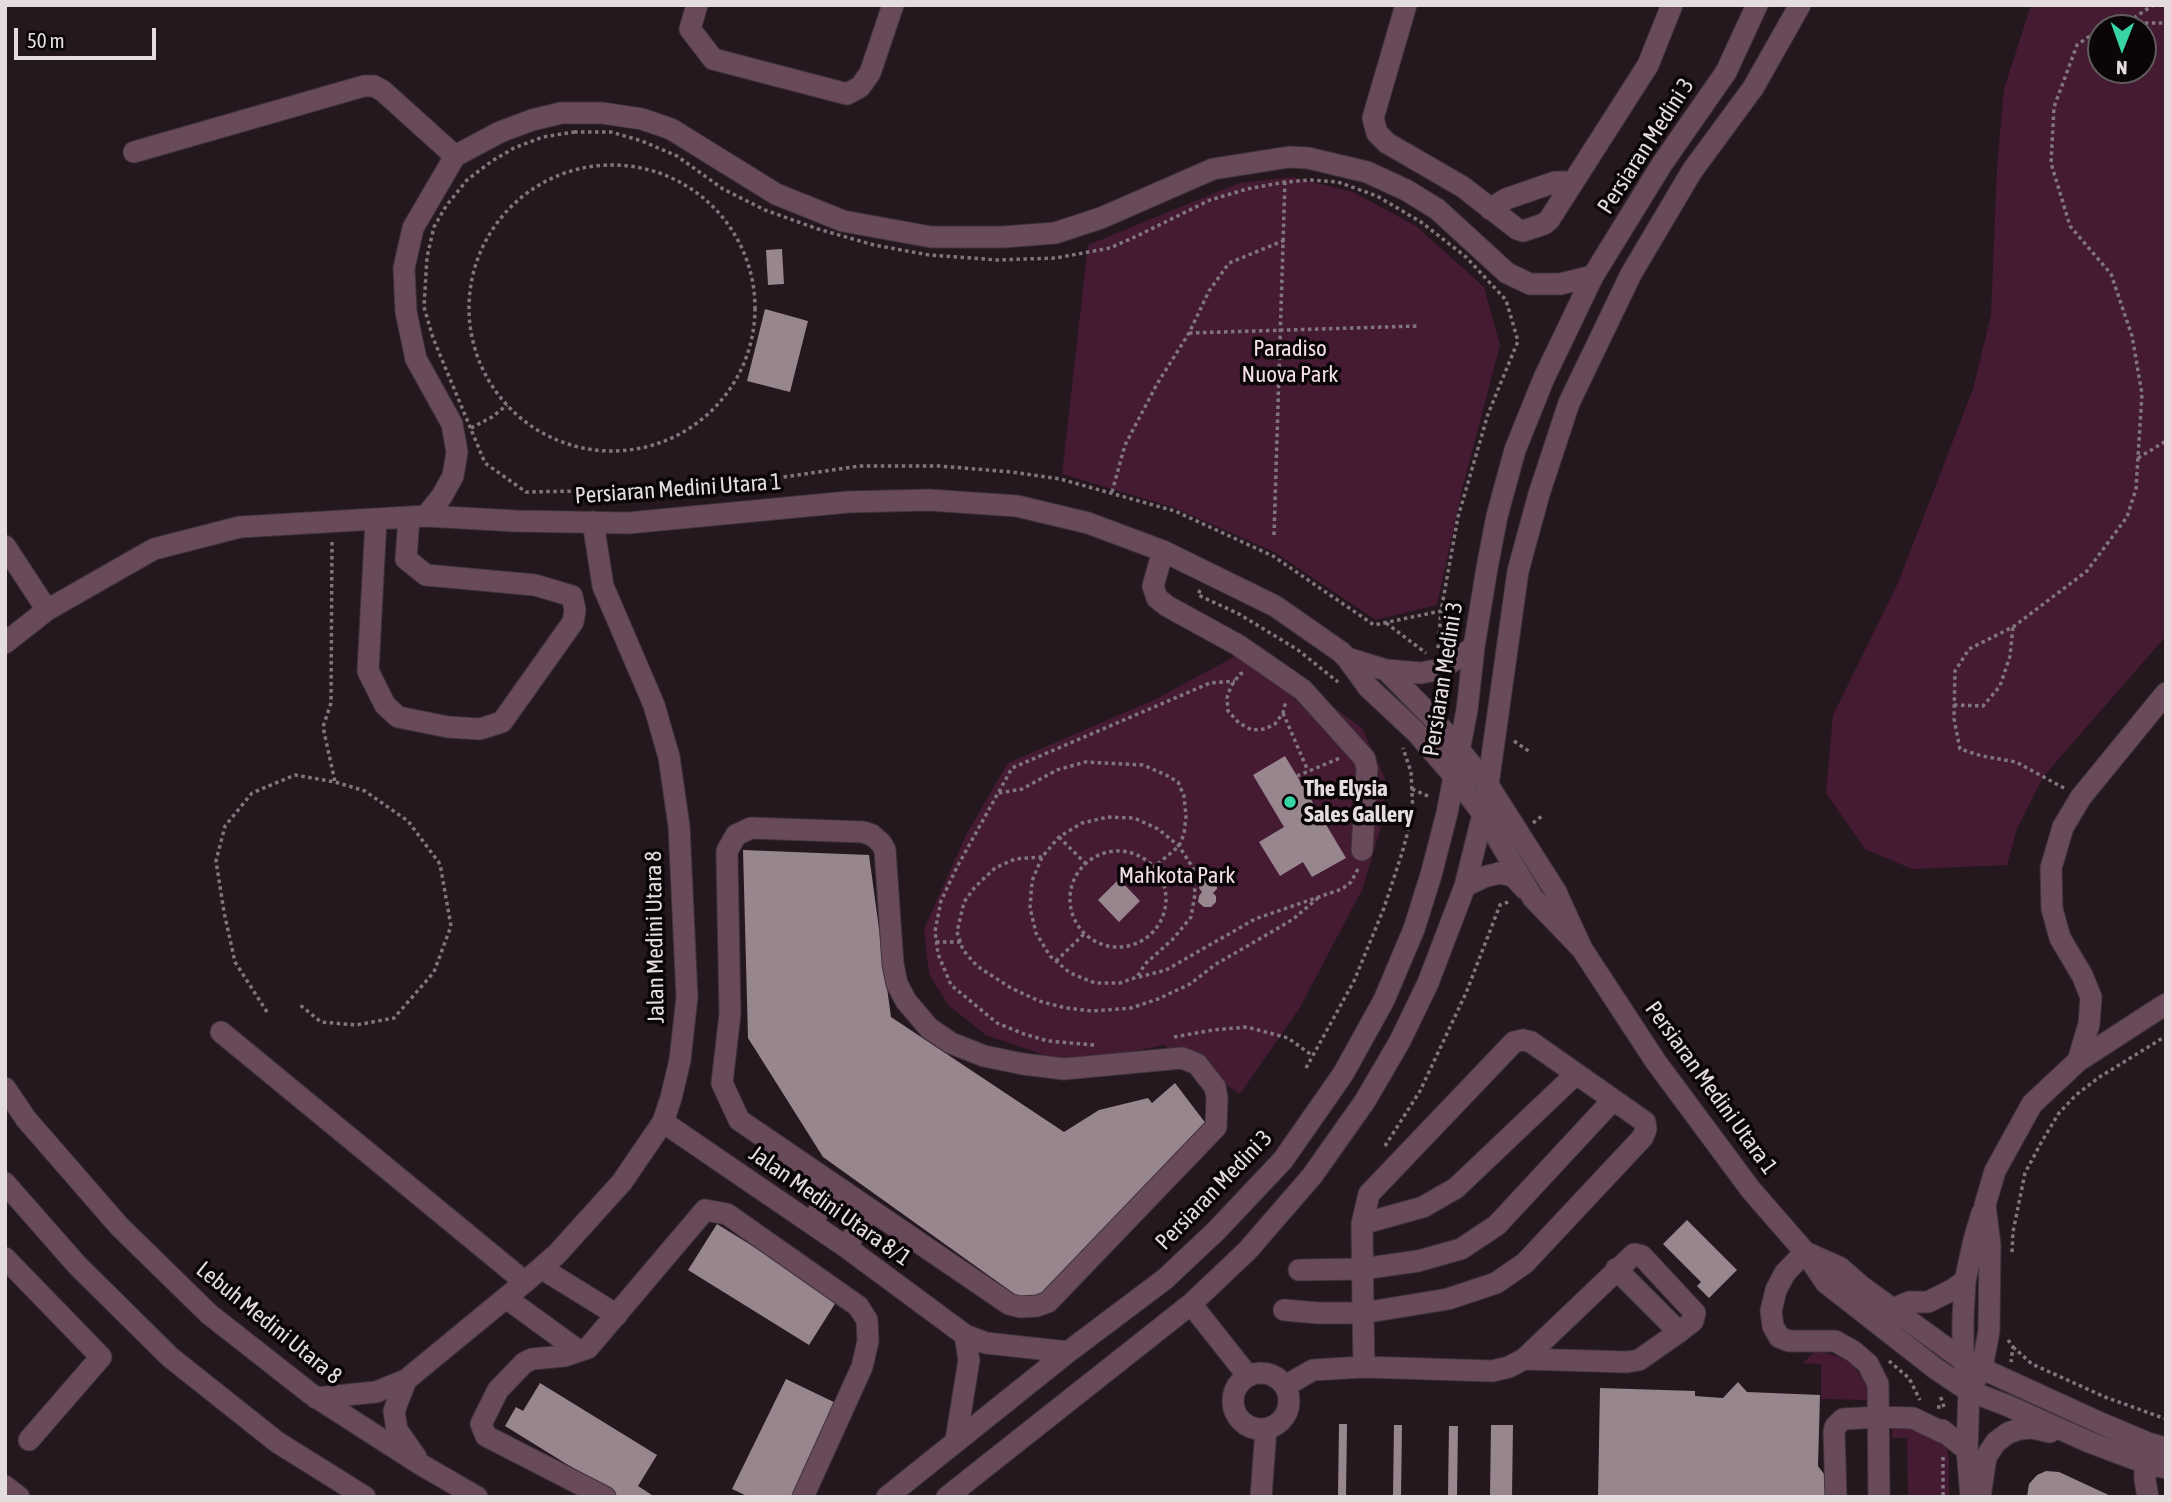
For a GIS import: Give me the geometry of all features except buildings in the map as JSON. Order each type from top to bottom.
[{"type":"street","points":[[697,5],[690,29],[713,59],[847,94],[860,87],[870,73],[893,5]]},
{"type":"street","points":[[1406,5],[1373,118],[1377,133],[1387,143],[1463,187],[1517,229],[1523,230],[1549,220],[1648,65],[1672,5]]},
{"type":"street","points":[[947,1497],[1191,1304],[1248,1250],[1312,1177],[1365,1101],[1400,1041],[1428,983],[1465,886],[1488,785],[1518,570],[1539,494],[1569,403],[1631,274],[1692,171],[1754,88],[1800,5]]},
{"type":"street","name":"Persiaran Medini 3","points":[[887,1497],[1068,1352],[1165,1279],[1216,1231],[1283,1160],[1343,1074],[1384,1000],[1415,929],[1438,850],[1467,710],[1474,647],[1497,516],[1515,450],[1544,378],[1593,276],[1662,164],[1726,72],[1755,7]]},
{"type":"street","points":[[134,152],[364,86],[374,86],[383,91],[455,156]]},
{"type":"street","points":[[376,520],[368,671],[385,705],[398,717],[448,727],[480,729],[502,722],[573,622],[575,610],[572,596],[535,585],[426,575],[407,559],[417,517],[442,496],[453,475],[463,433],[452,424],[416,359],[406,312],[404,268],[413,228],[455,156],[500,132],[561,113],[602,113],[642,119],[671,130],[776,194],[843,220],[931,237],[1003,237],[1055,233],[1101,218],[1213,169],[1289,157],[1308,158],[1367,172],[1406,190],[1437,209],[1507,273],[1531,284],[1560,284],[1593,276]]},
{"type":"street","points":[[1490,209],[1506,199],[1555,181],[1573,181]]},
{"type":"street","name":"Persiaran Medini Utara 1","points":[[5,643],[47,610],[154,549],[240,527],[417,517],[593,523],[656,521],[848,502],[929,500],[1017,506],[1088,523],[1163,551],[1275,606],[1347,658],[1368,687],[1416,732],[1483,814],[1527,898],[1582,949]]},
{"type":"street","name":"Jalan Medini Utara 8","points":[[316,1398],[376,1392],[406,1380],[533,1275],[622,1182],[663,1122],[680,1060],[687,997],[679,826],[669,757],[654,705],[603,586],[593,523]]},
{"type":"street","points":[[5,546],[47,610]]},
{"type":"street","points":[[1163,551],[1153,586],[1157,598],[1167,607],[1238,645],[1291,682],[1313,701],[1365,759],[1367,769],[1362,850]]},
{"type":"street","points":[[1386,670],[1422,673],[1441,669],[1474,647]]},
{"type":"street","name":"Persiaran Medini Utara 1","points":[[1347,658],[1386,670],[1432,717],[1488,785],[1556,892],[1582,949],[1656,1062],[1751,1190],[1805,1252],[1826,1283],[1936,1369],[1969,1391],[2089,1442],[2156,1465]]},
{"type":"street","points":[[2078,1061],[2089,1024],[2091,997],[2082,975],[2060,938],[2052,909],[2051,868],[2063,827],[2081,797],[2166,693]]},
{"type":"street","points":[[751,828],[863,832],[872,835],[881,843],[886,850],[893,964],[897,984],[905,1001],[929,1028],[951,1043],[984,1056],[1064,1069],[1182,1058],[1197,1064],[1215,1087],[1216,1128],[1048,1302],[1037,1306],[1020,1307],[1009,1304],[870,1210],[739,1120],[722,1083],[730,1014],[727,850],[736,835],[751,828]]},
{"type":"street","points":[[1465,886],[1499,873],[1513,876],[1527,898]]},
{"type":"street","points":[[1971,1497],[1967,1450],[1972,1364],[1965,1281],[1973,1240],[1995,1171],[2032,1104],[2078,1061],[2166,1004]]},
{"type":"street","points":[[221,1032],[533,1275],[617,1314]]},
{"type":"street","points":[[1284,1310],[1363,1313],[1448,1299],[1496,1283],[1525,1263],[1643,1137],[1645,1122],[1531,1042],[1514,1042],[1369,1194],[1362,1224],[1363,1269],[1363,1313],[1364,1367]]},
{"type":"street","points":[[1362,1224],[1423,1207],[1456,1188],[1576,1074]]},
{"type":"street","name":"Lebuh Medini Utara 8","points":[[5,1088],[26,1119],[129,1236],[209,1314],[316,1398],[477,1497]]},
{"type":"street","points":[[1299,1270],[1363,1269],[1418,1261],[1461,1249],[1497,1225],[1613,1100]]},
{"type":"street","name":"Jalan Medini Utara 8/1","points":[[663,1122],[846,1247],[965,1335],[986,1343],[1068,1352]]},
{"type":"street","points":[[5,1184],[77,1265],[170,1357],[277,1442],[360,1495]]},
{"type":"street","points":[[811,1223],[835,1186]]},
{"type":"street","points":[[1972,1364],[1989,1331],[1990,1245],[1985,1205]]},
{"type":"street","points":[[605,1497],[486,1436],[481,1424],[498,1390],[524,1363],[532,1359],[588,1349],[705,1210],[727,1214],[858,1306],[866,1320],[868,1341],[862,1367],[803,1497]]},
{"type":"street","points":[[846,1247],[870,1210]]},
{"type":"street","points":[[1805,1252],[1785,1273],[1776,1290],[1771,1311],[1773,1326],[1779,1337],[1789,1341],[1835,1341],[1868,1364],[1878,1384],[1879,1497]]},
{"type":"street","name":"Persiaran Medini Utara 1","points":[[1805,1252],[1839,1267],[1861,1286],[1972,1364],[2106,1425],[2166,1448]]},
{"type":"street","points":[[1285,1386],[1313,1370],[1364,1367],[1492,1371],[1509,1367],[1524,1359],[1634,1254],[1642,1256],[1695,1313],[1693,1321],[1639,1360],[1524,1359]]},
{"type":"street","points":[[5,1258],[101,1357],[29,1440]]},
{"type":"street","points":[[1893,1309],[1909,1302],[1928,1302],[1965,1281]]},
{"type":"street","points":[[506,1298],[579,1352]]},
{"type":"street","points":[[1191,1304],[1248,1376]]},
{"type":"street","points":[[956,1440],[969,1360],[965,1335]]},
{"type":"street","points":[[1248,1376],[1272,1376],[1285,1386],[1288,1409],[1280,1422],[1266,1429],[1243,1423],[1234,1410],[1233,1395],[1236,1387],[1248,1376]]},
{"type":"street","points":[[406,1380],[394,1411],[397,1430],[420,1464]]},
{"type":"street","points":[[1836,1497],[1835,1427],[1843,1419],[1913,1418],[1942,1430],[1967,1450]]},
{"type":"street","points":[[1980,1497],[1986,1457],[1996,1442],[2008,1433],[2032,1428],[2089,1442]]},
{"type":"street","points":[[1261,1497],[1266,1429]]},
{"type":"street","points":[[2148,1497],[2145,1480],[2156,1465]]},
{"type":"street","points":[[5,1486],[19,1497]]},
{"type":"path","points":[[2081,797],[2016,762],[1982,757],[1960,748],[1954,705],[1955,671],[1969,649],[2013,626],[2087,571],[2127,517],[2136,489],[2142,394],[2132,336],[2111,274],[2070,226],[2051,163],[2054,107],[2077,45],[2087,38]]},
{"type":"path","points":[[1436,649],[1458,517],[1488,414],[1518,341],[1506,299],[1466,257],[1422,222],[1377,196],[1338,183],[1285,181],[1210,200],[1110,248],[1056,258],[997,260],[929,255],[874,245],[765,210],[723,189],[677,156],[642,141],[611,132],[574,132],[543,137],[503,155],[467,180],[446,206],[434,227],[427,257],[424,307],[463,433],[485,463],[526,492],[681,489],[872,466],[939,466],[1012,472],[1060,479],[1175,511],[1273,556],[1374,625],[1441,611]]},
{"type":"path","points":[[1274,535],[1285,181],[1289,157]]},
{"type":"path","points":[[615,165],[636,167],[656,172],[684,185],[708,202],[723,218],[744,252],[750,271],[755,312],[748,352],[730,388],[703,418],[686,430],[649,446],[608,450],[578,446],[549,436],[531,426],[507,405],[489,382],[480,364],[473,345],[468,304],[473,274],[483,245],[499,220],[521,198],[555,177],[575,170],[615,165]]},
{"type":"path","points":[[1112,492],[1125,445],[1157,384],[1189,334],[1209,291],[1229,263],[1284,240]]},
{"type":"path","points":[[1189,334],[1418,326]]},
{"type":"path","points":[[463,433],[507,405]]},
{"type":"path","points":[[2138,458],[2166,442]]},
{"type":"path","points":[[332,522],[331,703],[323,727],[335,782]]},
{"type":"path","points":[[1203,581],[1198,595],[1239,614],[1298,650],[1341,684]]},
{"type":"path","points":[[1386,623],[1429,655]]},
{"type":"path","points":[[1954,705],[1983,706],[2000,686],[2010,656],[2013,626]]},
{"type":"path","points":[[1268,666],[1240,674],[1235,681],[1227,698],[1228,711],[1239,723],[1252,730],[1265,729],[1275,724],[1283,713],[1291,682]]},
{"type":"path","points":[[1313,701],[1330,676]]},
{"type":"path","points":[[1100,1045],[1048,1041],[997,1023],[951,985],[936,942],[935,931],[941,901],[1012,768],[1210,683],[1235,681]]},
{"type":"path","points":[[1283,713],[1308,771]]},
{"type":"path","points":[[1306,1068],[1354,981],[1384,908],[1413,813],[1411,772],[1399,739]]},
{"type":"path","points":[[1297,776],[1358,750]]},
{"type":"path","points":[[998,793],[1022,789],[1057,770],[1085,762],[1143,765],[1178,782],[1184,796],[1186,816],[1184,834],[1179,846],[1154,867]]},
{"type":"path","points":[[267,1012],[235,962],[216,861],[225,826],[252,793],[295,775],[365,791],[408,821],[440,864],[451,926],[434,972],[394,1018],[356,1025],[321,1023],[300,1006]]},
{"type":"path","points":[[1137,977],[1145,964],[1173,939],[1191,917],[1195,894],[1193,868],[1179,846],[1158,829],[1134,818],[1108,817],[1082,823],[1059,837],[1042,857],[1032,881],[1030,908],[1036,933],[1050,956],[1070,972],[1095,983],[1120,983],[1166,970],[1255,919],[1342,888],[1351,881],[1358,869],[1362,850]]},
{"type":"path","points":[[1059,837],[1086,864]]},
{"type":"path","points":[[1121,851],[1143,858],[1154,867],[1164,884],[1166,907],[1162,918],[1148,936],[1127,946],[1116,946],[1094,940],[1085,933],[1072,913],[1070,902],[1074,880],[1086,864],[1098,855],[1121,851]]},
{"type":"path","points":[[1042,857],[1015,859],[995,868],[964,902],[957,932],[962,950],[977,966],[1039,1001],[1066,1008],[1093,1011],[1131,1008],[1158,999],[1190,984],[1216,964],[1292,920],[1318,898]]},
{"type":"path","points":[[1383,1149],[1420,1091],[1466,993],[1500,905],[1500,897]]},
{"type":"path","points":[[1500,905],[1527,898]]},
{"type":"path","points":[[1056,961],[1085,933]]},
{"type":"path","points":[[936,942],[961,942]]},
{"type":"path","points":[[1165,1039],[1247,1027],[1288,1038],[1312,1056]]},
{"type":"path","points":[[2011,1258],[2013,1232],[2025,1173],[2059,1113],[2098,1078],[2166,1036]]},
{"type":"path","points":[[2007,1331],[2008,1340]]},
{"type":"path","points":[[2013,1347],[2032,1364],[2105,1397],[2166,1419]]},
{"type":"green space","points":[[2031,5],[2166,5],[2166,636],[2043,777],[2017,829],[2007,865],[1912,869],[1865,849],[1826,793],[1833,715],[1898,583],[1973,389],[1991,315],[1997,167],[2004,89]]},
{"type":"green space","name":"Paradiso Nuova Park","points":[[1292,177],[1353,192],[1416,226],[1484,287],[1500,345],[1463,486],[1437,605],[1376,620],[1274,552],[1175,508],[1062,474],[1088,245],[1239,183]]},
{"type":"green space","name":"Mahkota Park","points":[[1243,652],[1306,687],[1362,728],[1386,781],[1382,824],[1362,890],[1299,1009],[1240,1094],[1163,1045],[1101,1058],[1053,1058],[986,1035],[948,1005],[929,974],[924,929],[967,833],[1008,763],[1156,699]]},
{"type":"green space","points":[[1814,1352],[1848,1360],[1864,1379],[1869,1400],[1821,1399],[1821,1364],[1803,1363]]},
{"type":"green space","points":[[1892,1427],[1912,1428],[1939,1438],[1947,1448],[1949,1497],[1908,1497],[1907,1438],[1892,1438]]},
{"type":"place","name":"The Elysia Sales Gallery","points":[[1290,802]]}]
